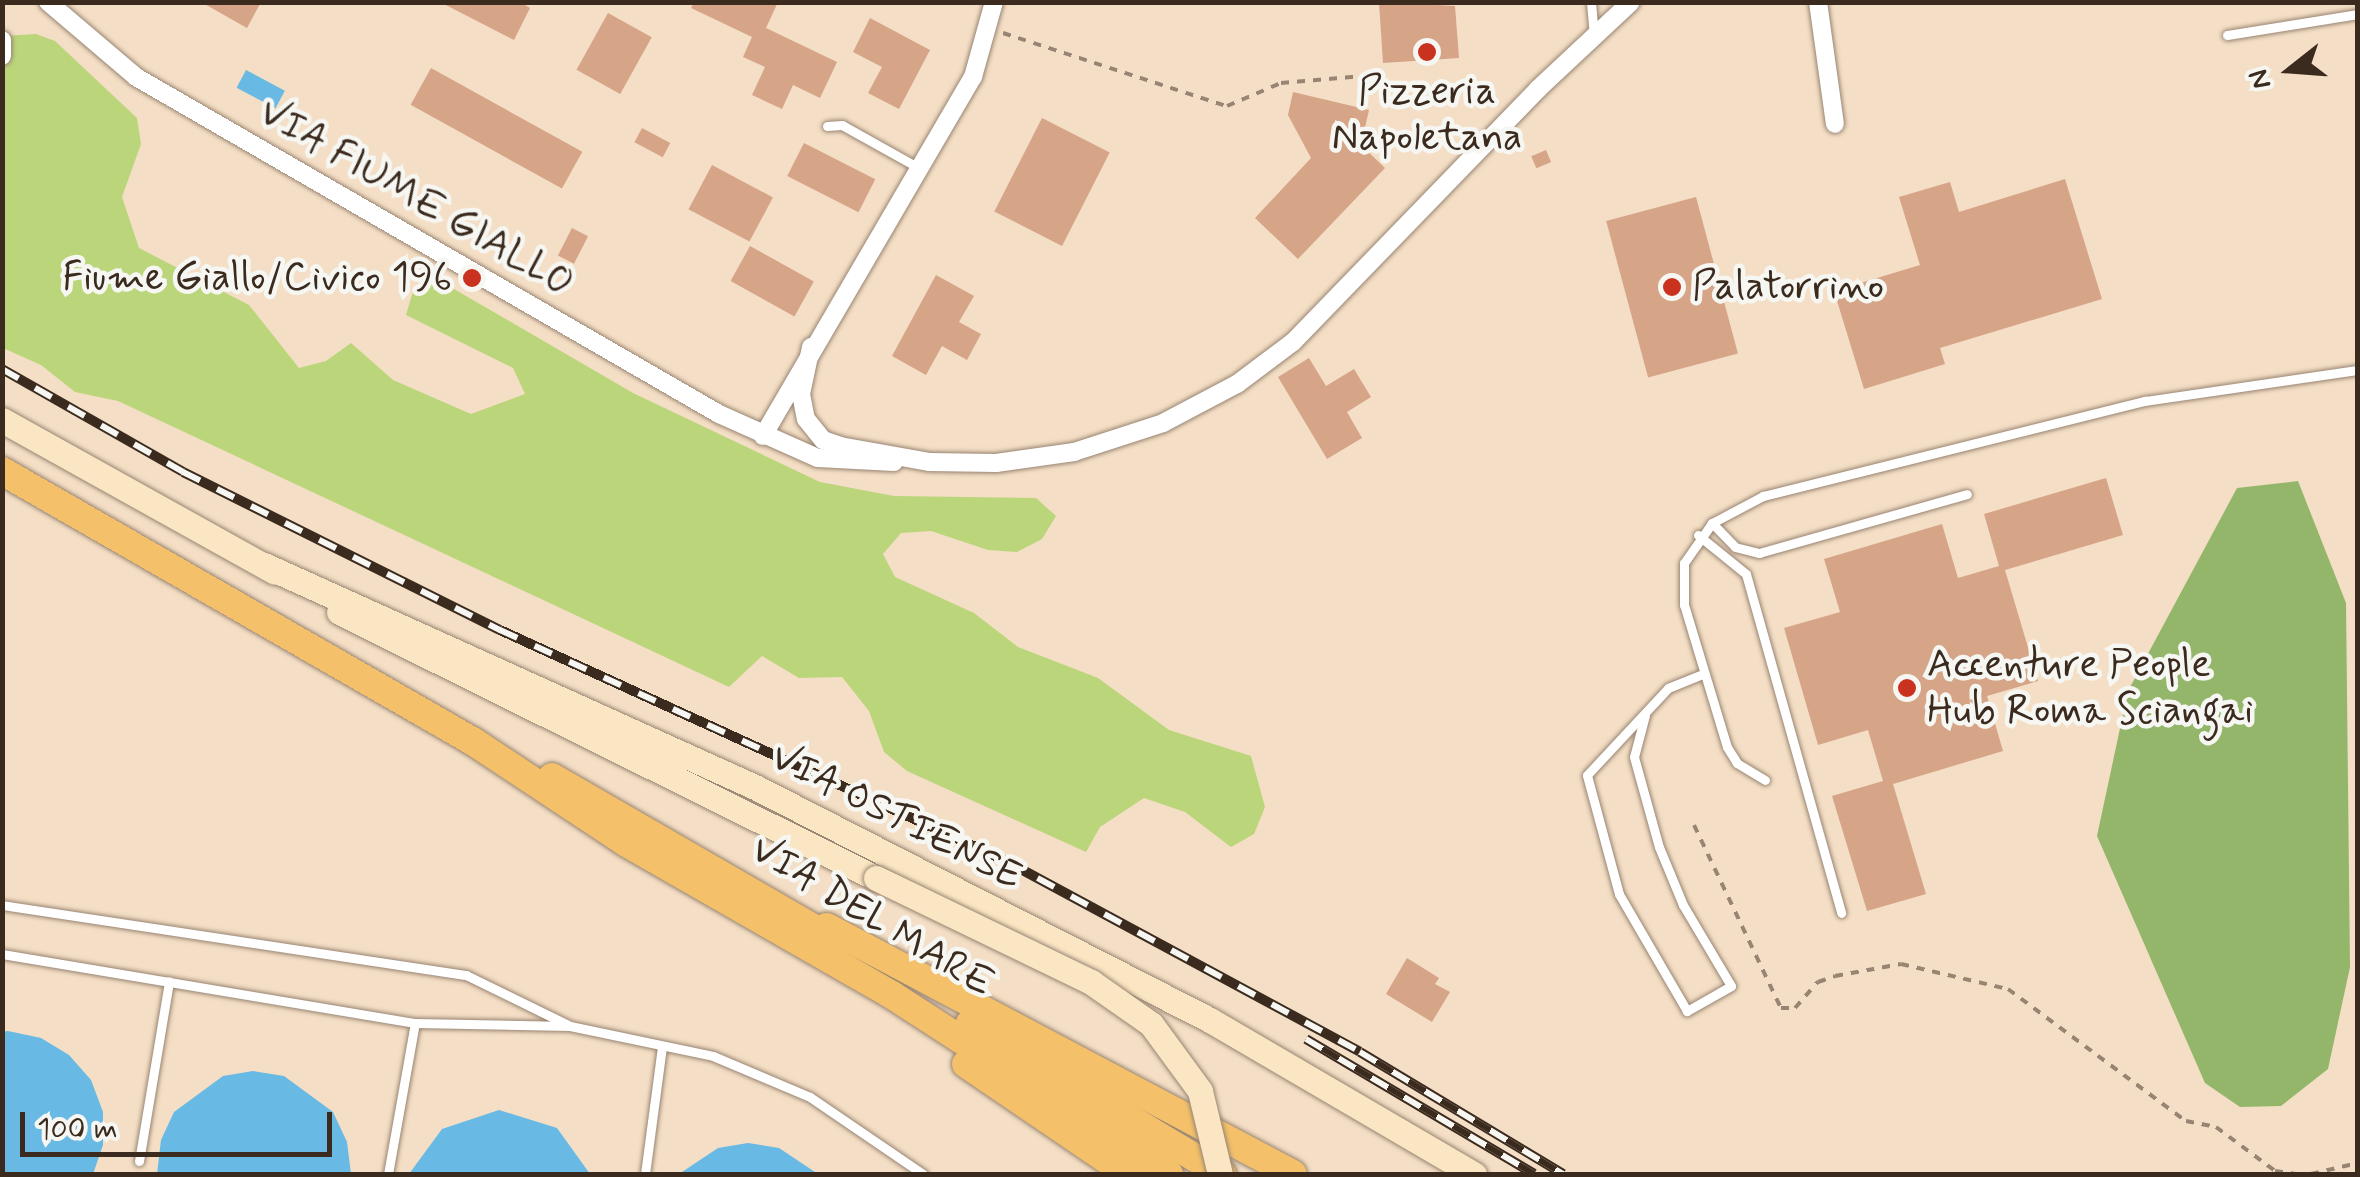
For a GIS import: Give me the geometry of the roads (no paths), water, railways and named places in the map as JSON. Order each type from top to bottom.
[{"type":"main road","name":"VIA OSTIENSE","points":[[2,420],[264,565],[370,629],[1071,972],[1142,1016],[1170,1044],[1200,1091],[1220,1174]]},
{"type":"main road","name":"VIA DEL MARE","points":[[2,470],[474,742],[625,842],[892,995],[1170,1174]]},
{"type":"main road","name":"VIA OSTIENSE","points":[[264,565],[772,796],[1210,1020],[1474,1174]]},
{"type":"main road","name":"VIA DEL MARE","points":[[474,742],[580,791],[748,887],[1220,1174]]},
{"type":"main road","points":[[748,887],[1293,1174]]},
{"type":"main road","points":[[774,927],[1128,1174]]},
{"type":"street","name":"VIA FIUME GIALLO","points":[[48,2],[89,44],[156,90],[762,436],[834,461],[996,463],[1074,452],[1164,423],[1237,384],[1330,306],[1594,34],[1631,2]]},
{"type":"street","name":"VIA FIUME GIALLO","points":[[762,436],[972,77],[994,2]]},
{"type":"street","points":[[1818,2],[1835,124]]},
{"type":"street","points":[[2,40],[2,56]]},
{"type":"street","name":"VIA FIUME GIALLO","points":[[811,348],[801,394],[814,433],[840,446],[912,460]]},
{"type":"lane","points":[[1590,2],[1594,34]]},
{"type":"lane","points":[[2227,35],[2358,14]]},
{"type":"lane","points":[[827,126],[842,125],[919,168]]},
{"type":"lane","points":[[1766,780],[1737,763],[1701,675],[1681,576],[1698,536],[1712,523],[1762,496],[2146,400],[2358,370]]},
{"type":"lane","points":[[1712,523],[1735,547],[1759,553],[1967,494]]},
{"type":"lane","points":[[1698,536],[1746,574],[1841,913]]},
{"type":"lane","points":[[1645,715],[1634,758],[1659,847],[1683,905],[1731,986],[1687,1011],[1627,911],[1589,796],[1592,769],[1668,688],[1701,675]]},
{"type":"lane","points":[[2,905],[466,975],[570,1026]]},
{"type":"lane","points":[[2,954],[415,1023],[570,1026],[713,1056],[810,1097],[919,1173]]},
{"type":"lane","points":[[140,1161],[169,981]]},
{"type":"lane","points":[[388,1174],[415,1023]]},
{"type":"lane","points":[[645,1174],[662,1047]]},
{"type":"water","points":[[246,70],[285,91],[275,108],[237,88]]},
{"type":"water","points":[[2,1032],[41,1038],[69,1055],[91,1080],[103,1112],[103,1145],[93,1174],[3,1174]]},
{"type":"water","points":[[253,1071],[284,1076],[333,1112],[347,1142],[351,1174],[157,1174],[161,1140],[174,1112],[223,1076]]},
{"type":"water","points":[[499,1110],[557,1128],[590,1174],[409,1174],[442,1129]]},
{"type":"water","points":[[748,1143],[779,1148],[818,1174],[679,1174],[718,1148]]},
{"type":"railway","points":[[2,369],[183,472],[500,630],[1004,860],[1360,1052],[1563,1174]]},
{"type":"railway","points":[[1306,1039],[1534,1174]]},
{"type":"place","name":"Pizzeria Napoletana","points":[[1427,52]]},
{"type":"place","name":"Fiume Giallo/Civico 196","points":[[472,278]]},
{"type":"place","name":"Palatorrino","points":[[1672,287]]},
{"type":"place","name":"Accenture People Hub Roma Sciangai","points":[[1907,688]]}]
